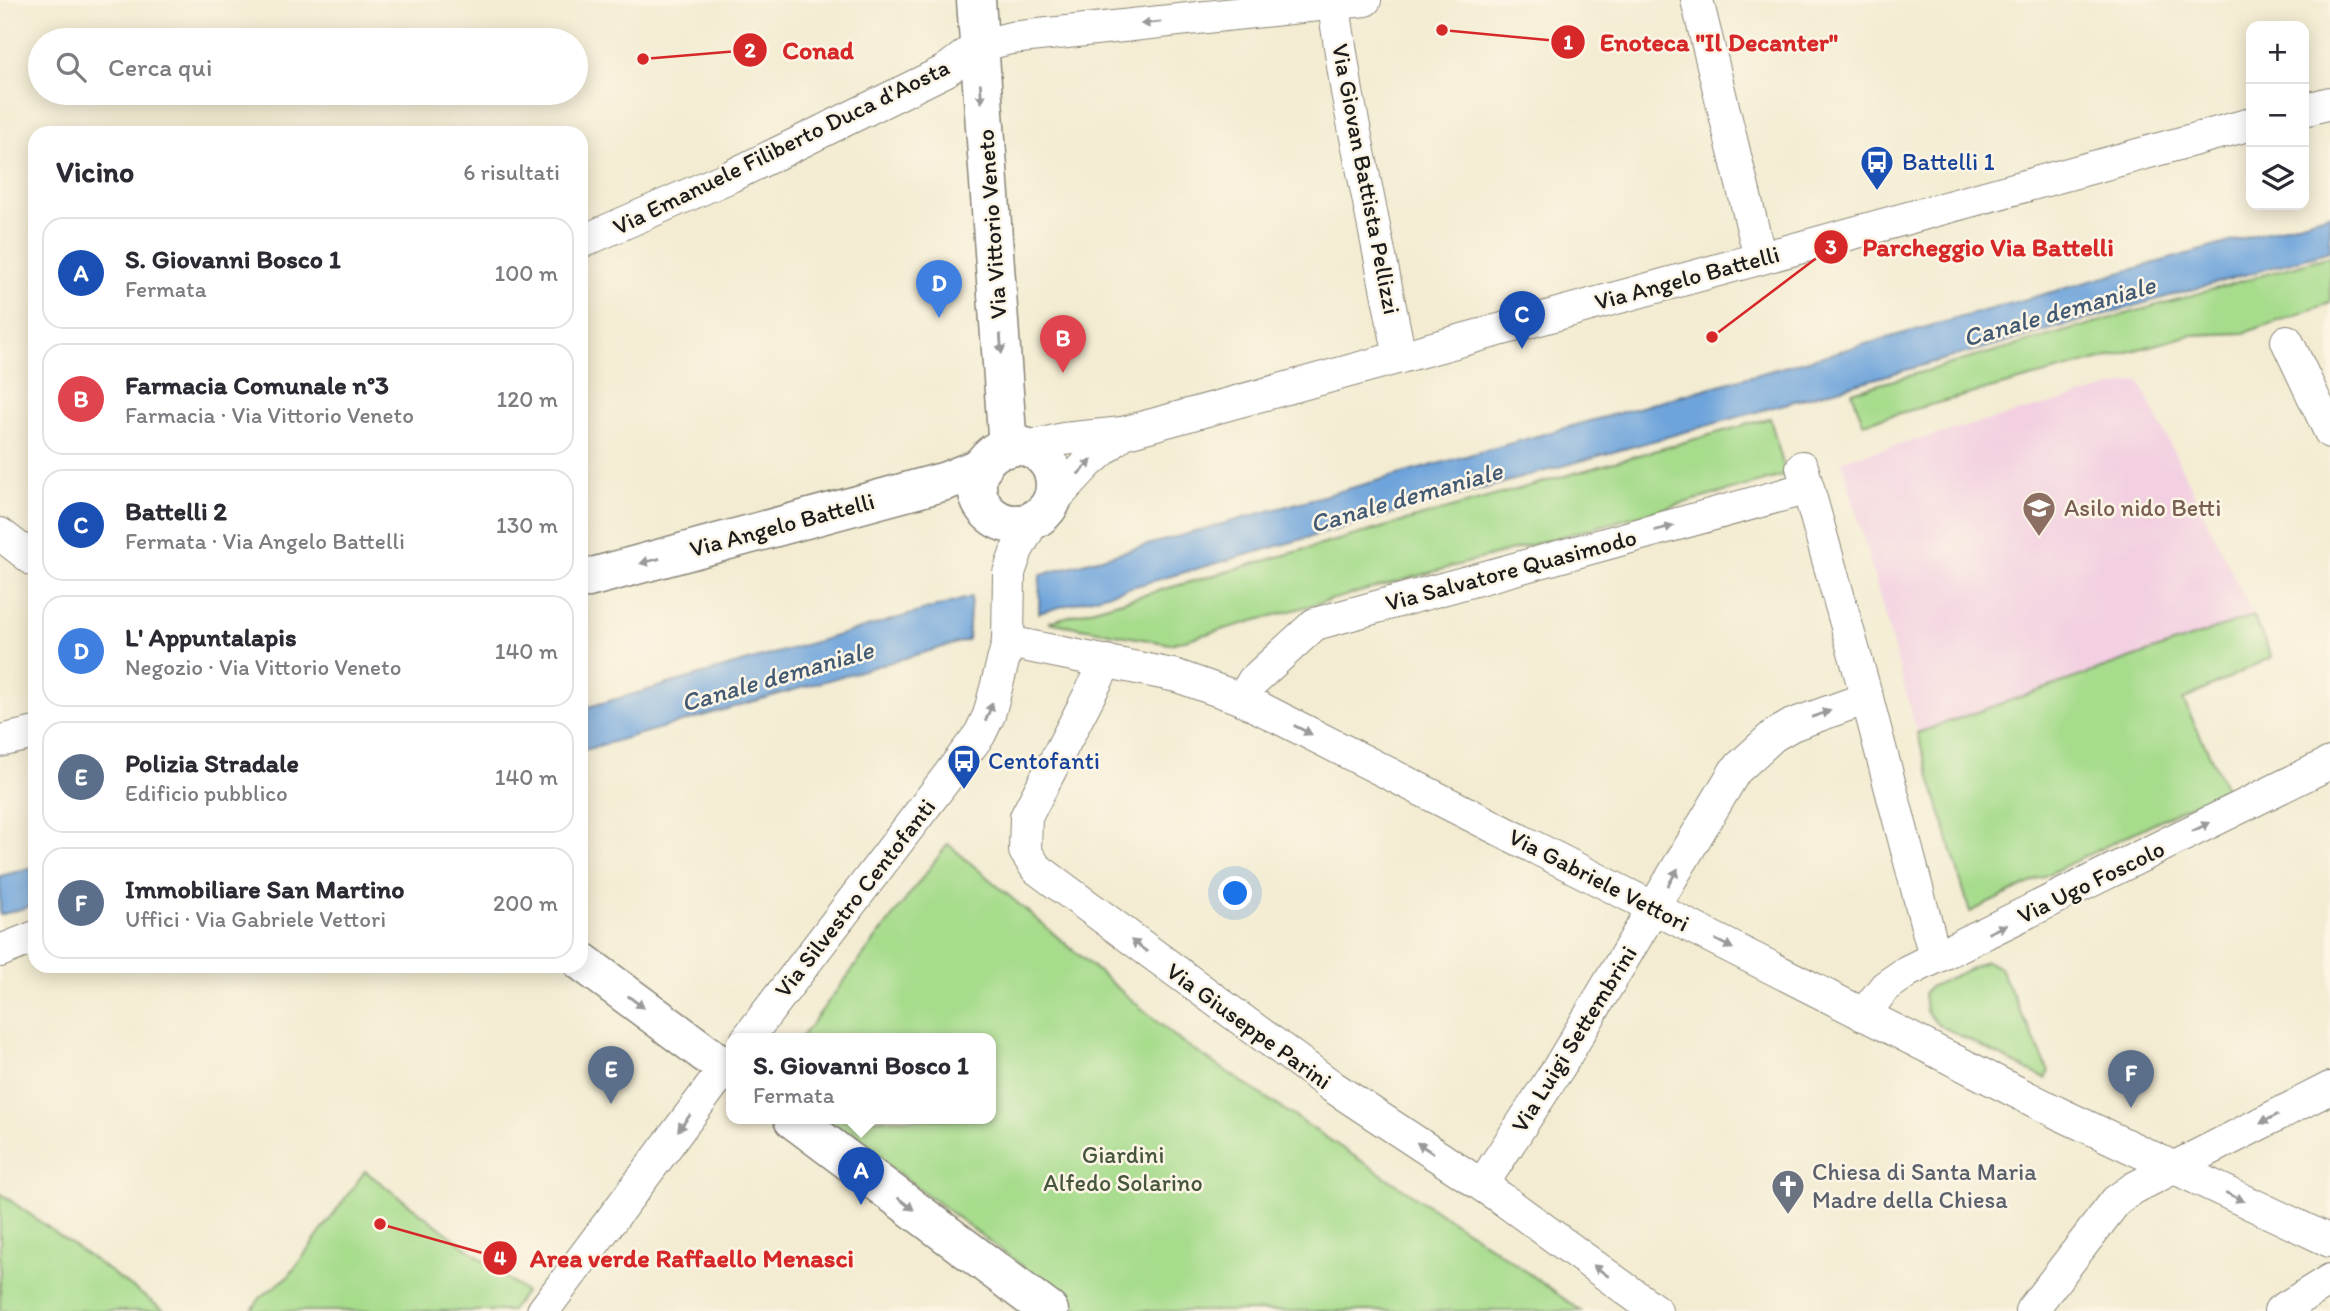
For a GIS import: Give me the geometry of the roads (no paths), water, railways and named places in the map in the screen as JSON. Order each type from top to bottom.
[{"type":"main road","name":"Via Vittorio Veneto","points":[[976,0],[1005,454]]},
{"type":"main road","points":[[1005,454],[1044,459],[1051,469],[1055,493],[1042,513],[1007,523],[987,511],[977,489],[1005,454]]},
{"type":"main road","name":"Via Angelo Battelli","points":[[588,578],[946,481],[1005,454]]},
{"type":"main road","points":[[588,966],[726,1055]]},
{"type":"main road","points":[[800,1124],[1049,1311]]},
{"type":"street","points":[[978,46],[1011,38],[1365,0]]},
{"type":"street","points":[[1698,0],[1759,258]]},
{"type":"street","name":"Via Giovan Battista Pellizzi","points":[[1333,2],[1359,152],[1400,357]]},
{"type":"street","name":"Via Emanuele Filiberto Duca d'Aosta","points":[[588,239],[731,176],[807,139],[944,71],[978,46]]},
{"type":"street","points":[[2309,109],[2330,103]]},
{"type":"street","name":"Via Angelo Battelli","points":[[1005,454],[1063,439],[1123,433],[2246,125]]},
{"type":"street","points":[[2287,341],[2330,432]]},
{"type":"street","name":"Via Angelo Battelli","points":[[1042,513],[1088,463],[1123,433]]},
{"type":"street","name":"Via Salvatore Quasimodo","points":[[1242,699],[1253,681],[1315,624],[1805,478],[1867,698],[1935,957]]},
{"type":"street","name":"Via Silvestro Centofanti","points":[[754,1033],[979,734],[993,702],[1008,642],[1009,573],[1017,550],[1042,513]]},
{"type":"street","points":[[0,534],[28,556]]},
{"type":"street","name":"Via Gabriele Vettori","points":[[1008,642],[1177,676],[1242,699],[1863,1015],[2330,1241]]},
{"type":"street","name":"Via Giuseppe Parini","points":[[1107,661],[1029,809],[1024,841],[1030,859],[1044,876],[1334,1087],[1482,1185],[1656,1311]]},
{"type":"street","name":"Via Luigi Settembrini","points":[[1482,1185],[1655,908],[1735,771],[1773,736],[1792,725],[1867,698]]},
{"type":"street","points":[[0,741],[28,735]]},
{"type":"street","name":"Via Ugo Foscolo","points":[[1863,1015],[1878,995],[1899,976],[2330,763]]},
{"type":"street","points":[[0,951],[28,940]]},
{"type":"street","name":"Via Silvestro Centofanti","points":[[543,1311],[726,1071]]},
{"type":"street","points":[[2031,1311],[2116,1201],[2173,1167],[2330,1088]]},
{"type":"street","points":[[2280,1311],[2330,1280]]},
{"type":"water","name":"Canale demaniale","points":[[2330,214],[2330,251],[1039,613],[1040,575]]},
{"type":"water","name":"Canale demaniale","points":[[971,597],[968,640],[588,749],[588,707]]},
{"type":"water","points":[[28,869],[28,907],[0,915],[0,876]]},
{"type":"place","name":"Enoteca \"Il Decanter\"","points":[[1442,30]]},
{"type":"place","name":"Conad","points":[[643,59]]},
{"type":"place","name":"Battelli 1","points":[[1877,192]]},
{"type":"place","name":"L' Appuntalapis","points":[[939,318]]},
{"type":"place","name":"Parcheggio Via Battelli","points":[[1712,337]]},
{"type":"place","name":"Battelli 2","points":[[1522,349]]},
{"type":"place","name":"Farmacia Comunale n°3","points":[[1063,373]]},
{"type":"place","name":"Asilo nido Betti","points":[[2039,538]]},
{"type":"place","name":"Centofanti","points":[[964,791]]},
{"type":"place","name":"Polizia Stradale","points":[[611,1104]]},
{"type":"place","name":"Immobiliare San Martino","points":[[2131,1108]]},
{"type":"place","name":"S. Giovanni Bosco 1","points":[[861,1205]]},
{"type":"place","name":"Chiesa di Santa Maria Madre della Chiesa","points":[[1788,1216]]},
{"type":"place","name":"Area verde Raffaello Menasci","points":[[380,1224]]},
{"type":"park label","name":"Giardini Alfedo Solarino","points":[[1123,1169]]}]
